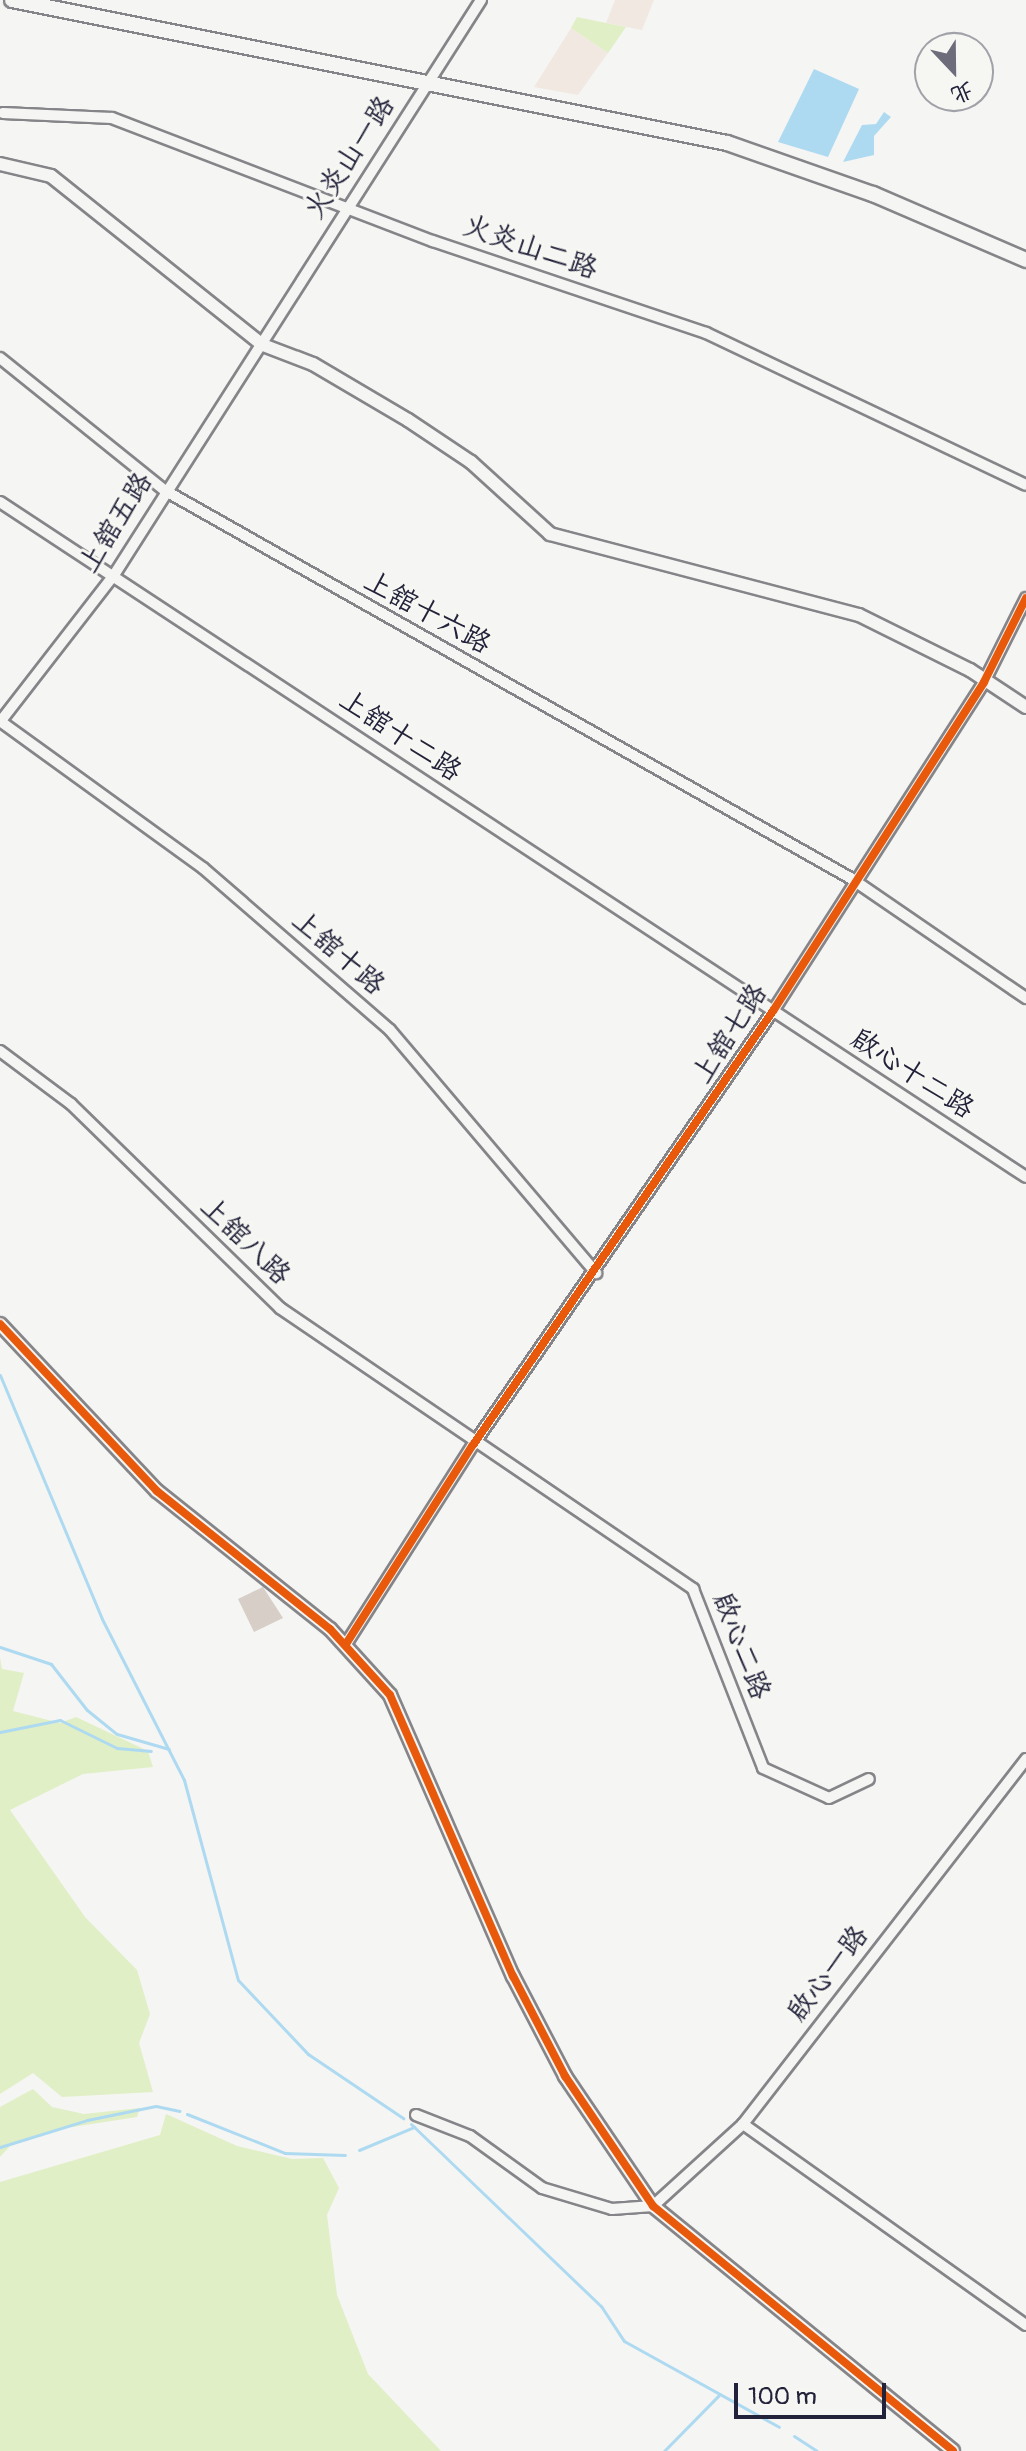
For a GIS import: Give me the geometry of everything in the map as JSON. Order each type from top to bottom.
[{"type":"main road","points":[[12,0],[431,79],[727,143],[1026,260]]},
{"type":"street","name":"火炎山一路","points":[[263,345],[345,208],[481,0]]},
{"type":"street","name":"火炎山二路","points":[[3,113],[112,118],[345,208],[706,333],[1026,485]]},
{"type":"street","points":[[0,164],[51,176],[263,345],[313,364],[408,420],[471,462],[550,534],[859,615],[1026,707]]},
{"type":"street","name":"上舘五路","points":[[0,721],[114,575],[164,490],[263,345]]},
{"type":"street","name":"上舘十六路","points":[[0,358],[164,490],[852,879],[1026,998]]},
{"type":"street","name":"上舘十二路","points":[[0,502],[773,1011]]},
{"type":"street","name":"上舘七路","points":[[346,1644],[473,1445],[596,1273],[773,1011],[852,879],[984,682],[1026,598]]},
{"type":"street","name":"上舘十路","points":[[0,721],[203,868],[390,1030],[596,1273]]},
{"type":"street","name":"啟心十二路","points":[[773,1011],[1026,1177]]},
{"type":"street","name":"上舘八路","points":[[0,1051],[71,1104],[280,1308],[473,1445]]},
{"type":"street","points":[[0,1324],[157,1491],[346,1644],[390,1695],[565,2076],[653,2206],[953,2451]]},
{"type":"street","name":"啟心二路","points":[[473,1445],[693,1589],[763,1768],[829,1798],[869,1779]]},
{"type":"street","name":"啟心一路","points":[[653,2206],[743,2124],[1026,1759]]},
{"type":"street","points":[[416,2115],[470,2136],[542,2188],[612,2209],[653,2206]]},
{"type":"street","points":[[743,2124],[1026,2325]]},
{"type":"shaded area","points":[[615,0],[654,0],[642,30],[606,23]]},
{"type":"shaded area","points":[[571,28],[608,53],[578,95],[534,87]]},
{"type":"green space","points":[[577,17],[626,27],[608,53],[571,28]]},
{"type":"green space","points":[[0,1658],[2,1669],[24,1673],[13,1711],[60,1723],[76,1717],[148,1751],[153,1767],[83,1774],[10,1810],[85,1917],[137,1970],[150,2014],[139,2043],[153,2092],[62,2097],[33,2073],[0,2094]]},
{"type":"green space","points":[[33,2089],[52,2107],[84,2114],[140,2108],[137,2117],[59,2129],[10,2146],[0,2157],[0,2107]]},
{"type":"green space","points":[[166,2114],[237,2146],[292,2159],[323,2158],[339,2188],[327,2215],[337,2295],[368,2374],[441,2451],[0,2451],[0,2182],[160,2135]]},
{"type":"water","points":[[814,69],[859,89],[828,157],[778,142]]},
{"type":"water","points":[[884,112],[891,117],[874,136],[874,155],[843,162],[862,125],[876,124]]},
{"type":"building","points":[[263,1587],[283,1618],[254,1632],[238,1599]]},
{"type":"waterway","points":[[0,1375],[102,1619],[184,1780],[238,1980],[308,2054],[403,2118]]},
{"type":"waterway","points":[[0,1647],[51,1664],[87,1710],[117,1734],[169,1749]]},
{"type":"waterway","points":[[0,1732],[60,1720],[117,1748],[151,1751]]},
{"type":"waterway","points":[[0,2147],[87,2120],[156,2106],[179,2111]]},
{"type":"waterway","points":[[187,2114],[285,2153],[345,2155]]},
{"type":"waterway","points":[[411,2124],[601,2306],[624,2341],[779,2427]]},
{"type":"waterway","points":[[359,2150],[414,2127]]},
{"type":"waterway","points":[[664,2451],[719,2395]]},
{"type":"waterway","points":[[794,2436],[817,2451]]},
{"type":"cycle path","points":[[346,1644],[473,1445],[773,1011],[984,682],[1026,598]]},
{"type":"cycle path","points":[[0,1324],[157,1491],[330,1629],[390,1695],[513,1976],[565,2076],[653,2206],[953,2451]]}]
